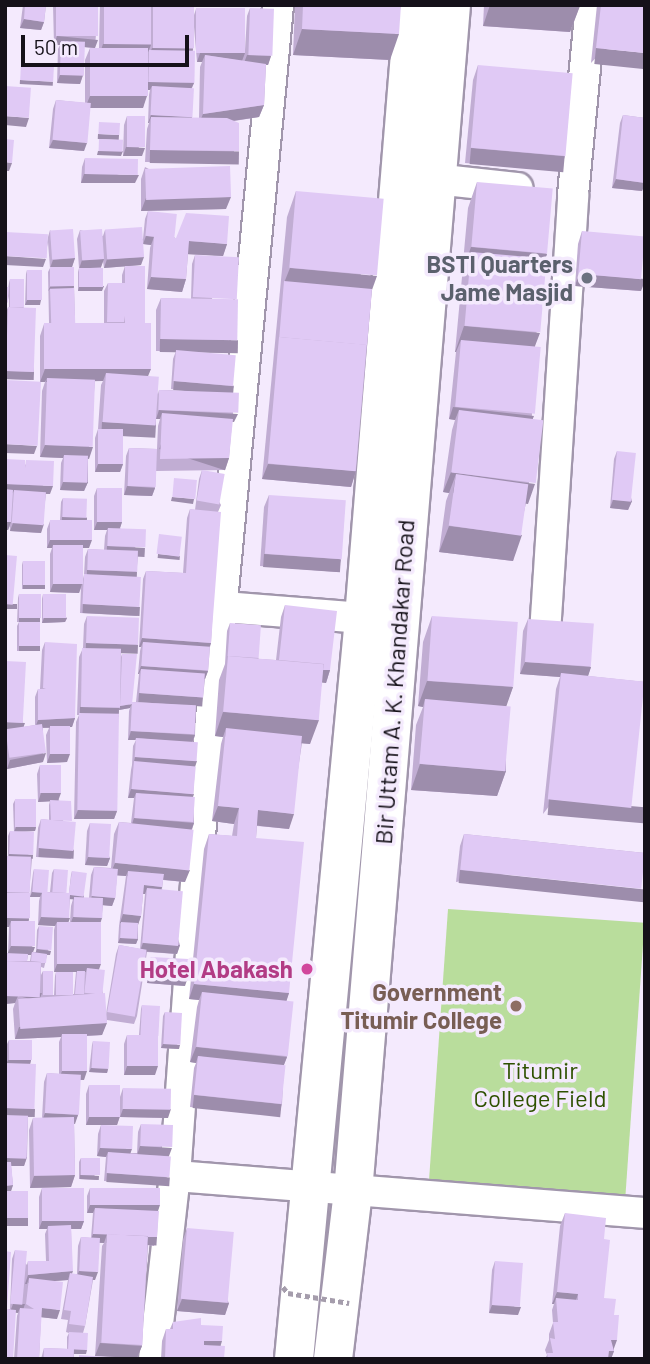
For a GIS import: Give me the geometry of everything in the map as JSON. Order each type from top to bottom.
[{"type":"main road","name":"Bir Uttam A. K. Khandakar Road","points":[[294,1359],[364,618],[414,5]]},
{"type":"main road","name":"Bir Uttam A. K. Khandakar Road","points":[[333,1359],[353,1192],[451,5]]},
{"type":"street","points":[[154,1359],[175,1177],[197,867],[278,5]]},
{"type":"street","points":[[545,633],[573,195],[591,5]]},
{"type":"street","points":[[435,179],[573,195]]},
{"type":"street","points":[[223,607],[364,618]]},
{"type":"street","points":[[175,1177],[645,1213]]},
{"type":"path","points":[[283,1287],[288,1293],[349,1303]]},
{"type":"green space","name":"Titumir College Field","points":[[448,909],[645,923],[625,1196],[429,1182]]},
{"type":"building","points":[[25,5],[46,5],[44,22],[24,19]]},
{"type":"building","points":[[56,5],[98,5],[98,36],[56,36]]},
{"type":"building","points":[[104,5],[151,5],[151,44],[104,44]]},
{"type":"building","points":[[153,5],[194,5],[194,48],[153,48]]},
{"type":"building","points":[[303,5],[401,5],[399,34],[302,29]]},
{"type":"building","points":[[601,5],[645,5],[645,53],[596,48]]},
{"type":"building","points":[[196,8],[245,8],[245,53],[196,53]]},
{"type":"building","points":[[250,8],[274,9],[272,56],[248,55]]},
{"type":"building","points":[[61,41],[85,42],[84,76],[60,75]]},
{"type":"building","points":[[90,48],[148,48],[148,96],[90,96]]},
{"type":"building","points":[[149,50],[195,51],[194,83],[148,82]]},
{"type":"building","points":[[205,55],[266,64],[264,105],[203,114]]},
{"type":"building","points":[[21,64],[54,66],[53,82],[20,80]]},
{"type":"building","points":[[478,65],[573,73],[565,156],[471,148]]},
{"type":"building","points":[[5,86],[31,88],[29,118],[5,116]]},
{"type":"building","points":[[152,86],[194,88],[192,117],[150,115]]},
{"type":"building","points":[[56,100],[91,103],[87,143],[53,140]]},
{"type":"building","points":[[623,115],[645,118],[645,183],[616,179]]},
{"type":"building","points":[[127,116],[145,116],[145,147],[127,147]]},
{"type":"building","points":[[151,117],[227,118],[239,123],[239,151],[150,150]]},
{"type":"building","points":[[99,122],[120,123],[119,135],[98,134]]},
{"type":"building","points":[[5,139],[14,140],[12,163],[5,162]]},
{"type":"building","points":[[99,139],[123,140],[123,152],[99,151]]},
{"type":"building","points":[[85,158],[138,159],[138,175],[85,174]]},
{"type":"building","points":[[230,166],[231,197],[146,200],[145,169]]},
{"type":"building","points":[[477,182],[553,189],[547,253],[471,247]]},
{"type":"building","points":[[296,191],[384,199],[377,275],[289,268]]},
{"type":"building","points":[[148,211],[177,214],[174,239],[145,236]]},
{"type":"building","points":[[186,213],[229,216],[227,244],[189,241],[186,279],[151,277],[154,236],[176,238]]},
{"type":"building","points":[[142,227],[144,257],[107,260],[105,230]]},
{"type":"building","points":[[73,229],[75,258],[52,260],[50,231]]},
{"type":"building","points":[[102,229],[104,259],[82,260],[80,231]]},
{"type":"building","points":[[582,231],[645,236],[641,279],[578,274]]},
{"type":"building","points":[[5,232],[48,234],[47,258],[5,256]]},
{"type":"building","points":[[471,252],[547,259],[540,332],[465,326]]},
{"type":"building","points":[[195,255],[239,257],[237,299],[193,297]]},
{"type":"building","points":[[125,266],[145,266],[145,323],[125,323],[125,316],[124,322],[107,322],[108,283],[125,283]]},
{"type":"building","points":[[50,267],[74,267],[74,286],[50,286]]},
{"type":"building","points":[[79,268],[103,268],[103,287],[79,287]]},
{"type":"building","points":[[27,270],[42,270],[42,300],[27,300]]},
{"type":"building","points":[[10,279],[24,279],[24,307],[10,307]]},
{"type":"building","points":[[5,287],[9,287],[8,302],[5,302]]},
{"type":"building","points":[[74,288],[75,323],[51,324],[50,289]]},
{"type":"building","points":[[161,298],[238,299],[237,340],[160,339]]},
{"type":"building","points":[[8,307],[36,308],[34,372],[6,371]]},
{"type":"building","points":[[44,323],[151,323],[151,369],[44,369]]},
{"type":"building","points":[[279,337],[367,345],[356,471],[268,464]]},
{"type":"building","points":[[279,337],[367,345],[356,471],[268,464]]},
{"type":"building","points":[[461,340],[541,347],[535,414],[455,407]]},
{"type":"building","points":[[176,350],[236,355],[233,386],[173,381]]},
{"type":"building","points":[[106,373],[159,377],[155,426],[103,422]]},
{"type":"building","points":[[47,378],[95,380],[93,447],[45,445]]},
{"type":"building","points":[[6,380],[41,382],[38,446],[5,444]]},
{"type":"building","points":[[159,390],[239,393],[238,413],[158,410]]},
{"type":"building","points":[[459,410],[543,420],[536,483],[451,473]]},
{"type":"building","points":[[162,413],[233,419],[229,458],[160,459]]},
{"type":"building","points":[[98,429],[123,429],[123,464],[98,464]]},
{"type":"building","points":[[129,448],[157,449],[156,487],[128,486]]},
{"type":"building","points":[[617,451],[636,453],[631,502],[612,500]]},
{"type":"building","points":[[64,455],[88,456],[87,483],[63,482]]},
{"type":"building","points":[[5,459],[25,460],[25,468],[26,460],[54,461],[53,486],[5,484]]},
{"type":"building","points":[[202,470],[225,474],[219,505],[197,501]]},
{"type":"building","points":[[456,474],[528,484],[521,536],[449,525]]},
{"type":"building","points":[[174,478],[197,480],[195,499],[172,497]]},
{"type":"building","points":[[97,488],[122,488],[122,522],[97,522]]},
{"type":"building","points":[[5,489],[13,490],[11,522],[5,522]]},
{"type":"building","points":[[14,490],[46,492],[44,525],[12,523]]},
{"type":"building","points":[[269,495],[346,500],[342,559],[265,554]]},
{"type":"building","points":[[63,498],[87,499],[86,518],[62,517]]},
{"type":"building","points":[[190,509],[221,512],[211,643],[142,638],[146,571],[186,573]]},
{"type":"building","points":[[50,520],[92,520],[92,540],[50,540]]},
{"type":"building","points":[[108,528],[146,529],[145,547],[107,546]]},
{"type":"building","points":[[159,534],[182,537],[179,557],[157,554]]},
{"type":"building","points":[[53,545],[83,545],[83,584],[53,584]]},
{"type":"building","points":[[88,549],[138,551],[137,572],[87,570]]},
{"type":"building","points":[[5,555],[17,556],[13,605],[5,604]]},
{"type":"building","points":[[23,561],[45,561],[45,585],[23,585]]},
{"type":"building","points":[[84,574],[141,577],[139,607],[82,604]]},
{"type":"building","points":[[19,594],[41,594],[41,618],[19,618]]},
{"type":"building","points":[[43,594],[66,594],[66,618],[43,618]]},
{"type":"building","points":[[285,605],[337,611],[330,670],[323,670],[324,664],[279,660]]},
{"type":"building","points":[[87,616],[139,618],[138,645],[86,643]]},
{"type":"building","points":[[432,616],[518,622],[513,687],[427,681]]},
{"type":"building","points":[[528,619],[594,624],[591,666],[525,662]]},
{"type":"building","points":[[19,622],[40,622],[40,646],[19,646]]},
{"type":"building","points":[[230,623],[261,625],[259,658],[228,656]]},
{"type":"building","points":[[45,642],[77,644],[75,718],[38,720],[38,689],[46,689],[43,688]]},
{"type":"building","points":[[143,642],[210,647],[208,671],[141,666]]},
{"type":"building","points":[[82,648],[121,649],[120,708],[81,707]]},
{"type":"building","points":[[122,654],[137,654],[132,704],[120,706]]},
{"type":"building","points":[[228,656],[324,664],[319,720],[223,712]]},
{"type":"building","points":[[5,661],[26,662],[23,723],[5,722]]},
{"type":"building","points":[[141,669],[205,673],[203,697],[139,693]]},
{"type":"building","points":[[561,673],[645,682],[631,808],[548,799]]},
{"type":"building","points":[[425,699],[511,706],[505,771],[419,764]]},
{"type":"building","points":[[132,702],[196,705],[194,734],[130,731]]},
{"type":"building","points":[[79,713],[119,714],[117,811],[77,810]]},
{"type":"building","points":[[42,724],[46,753],[9,758],[5,729]]},
{"type":"building","points":[[50,726],[70,726],[70,754],[50,754]]},
{"type":"building","points":[[226,728],[302,736],[294,814],[258,810],[256,838],[304,842],[289,993],[194,984],[209,834],[237,836],[239,808],[218,806]]},
{"type":"building","points":[[136,738],[198,742],[197,761],[135,757]]},
{"type":"building","points":[[134,761],[196,766],[193,794],[132,789]]},
{"type":"building","points":[[40,765],[61,765],[61,793],[40,793]]},
{"type":"building","points":[[136,793],[195,797],[193,822],[134,818]]},
{"type":"building","points":[[15,799],[36,799],[36,827],[15,827]]},
{"type":"building","points":[[50,800],[71,801],[72,821],[51,820]]},
{"type":"building","points":[[41,819],[76,822],[73,851],[38,848]]},
{"type":"building","points":[[119,822],[194,830],[189,871],[115,863]]},
{"type":"building","points":[[90,823],[111,824],[109,858],[88,857]]},
{"type":"building","points":[[10,831],[34,832],[33,855],[9,854]]},
{"type":"building","points":[[464,834],[645,853],[641,889],[460,870]]},
{"type":"building","points":[[6,856],[31,857],[30,893],[5,892]]},
{"type":"building","points":[[94,867],[118,869],[115,898],[91,896]]},
{"type":"building","points":[[34,869],[49,870],[47,893],[32,892]]},
{"type":"building","points":[[54,869],[68,870],[66,893],[52,892]]},
{"type":"building","points":[[72,871],[87,873],[84,897],[69,895]]},
{"type":"building","points":[[128,871],[164,874],[162,887],[144,885],[141,916],[123,914]]},
{"type":"building","points":[[147,888],[183,891],[178,946],[142,943]]},
{"type":"building","points":[[42,892],[70,893],[69,918],[41,917]]},
{"type":"building","points":[[6,893],[30,893],[30,918],[6,918]]},
{"type":"building","points":[[74,897],[103,898],[102,918],[73,917]]},
{"type":"building","points":[[11,921],[35,921],[35,946],[11,946]]},
{"type":"building","points":[[57,922],[101,922],[101,964],[57,964]]},
{"type":"building","points":[[121,922],[138,923],[137,939],[120,938]]},
{"type":"building","points":[[39,926],[53,927],[51,950],[37,949]]},
{"type":"building","points":[[119,945],[147,950],[135,1017],[107,1012]]},
{"type":"building","points":[[32,952],[47,954],[46,963],[31,961]]},
{"type":"building","points":[[5,953],[28,954],[27,961],[5,961]]},
{"type":"building","points":[[151,957],[189,959],[188,977],[150,975]]},
{"type":"building","points":[[5,961],[41,962],[40,997],[5,996]]},
{"type":"building","points":[[87,968],[105,970],[102,995],[84,993]]},
{"type":"building","points":[[43,971],[53,971],[53,995],[43,995]]},
{"type":"building","points":[[77,971],[85,971],[84,994],[75,994]]},
{"type":"building","points":[[56,972],[73,972],[73,995],[56,995]]},
{"type":"building","points":[[202,992],[293,1002],[288,1056],[196,1047]]},
{"type":"building","points":[[105,993],[107,1023],[20,1029],[18,999]]},
{"type":"building","points":[[142,1005],[160,1006],[158,1036],[140,1035]]},
{"type":"building","points":[[5,1007],[6,1007],[5,1051]]},
{"type":"building","points":[[165,1012],[182,1013],[180,1045],[163,1044]]},
{"type":"building","points":[[62,1034],[87,1034],[87,1071],[62,1071]]},
{"type":"building","points":[[127,1035],[158,1035],[158,1066],[127,1066]]},
{"type":"building","points":[[9,1040],[32,1040],[32,1060],[9,1060]]},
{"type":"building","points":[[93,1041],[110,1042],[109,1069],[92,1068]]},
{"type":"building","points":[[198,1056],[286,1065],[281,1104],[194,1095]]},
{"type":"building","points":[[5,1063],[36,1064],[34,1109],[5,1108]]},
{"type":"building","points":[[47,1073],[81,1075],[79,1115],[45,1113]]},
{"type":"building","points":[[89,1085],[120,1085],[120,1117],[89,1117]]},
{"type":"building","points":[[123,1088],[171,1089],[171,1110],[123,1109]]},
{"type":"building","points":[[5,1115],[28,1116],[26,1159],[5,1158]]},
{"type":"building","points":[[74,1117],[75,1175],[34,1176],[33,1118]]},
{"type":"building","points":[[141,1124],[173,1125],[172,1147],[140,1146]]},
{"type":"building","points":[[101,1125],[133,1126],[132,1149],[100,1148]]},
{"type":"building","points":[[108,1152],[171,1156],[169,1177],[107,1173]]},
{"type":"building","points":[[81,1158],[100,1158],[100,1175],[81,1175]]},
{"type":"building","points":[[5,1162],[11,1162],[13,1185],[5,1186]]},
{"type":"building","points":[[42,1188],[84,1188],[84,1221],[42,1221]]},
{"type":"building","points":[[90,1188],[160,1188],[160,1205],[90,1205]]},
{"type":"building","points":[[5,1191],[28,1191],[28,1218],[5,1218]]},
{"type":"building","points":[[95,1208],[159,1211],[157,1237],[93,1234]]},
{"type":"building","points":[[565,1213],[606,1218],[604,1239],[610,1240],[604,1298],[616,1299],[614,1315],[619,1315],[617,1340],[611,1340],[614,1351],[609,1351],[608,1359],[548,1359],[547,1353],[553,1353],[550,1338],[555,1339],[553,1322],[558,1322],[556,1298],[578,1300],[578,1294],[557,1292]]},
{"type":"building","points":[[71,1225],[73,1271],[28,1275],[28,1261],[49,1261],[48,1226]]},
{"type":"building","points":[[187,1228],[234,1232],[228,1303],[181,1299]]},
{"type":"building","points":[[107,1234],[148,1236],[142,1345],[101,1343]]},
{"type":"building","points":[[81,1237],[100,1238],[98,1272],[79,1271]]},
{"type":"building","points":[[15,1250],[27,1251],[22,1305],[10,1304]]},
{"type":"building","points":[[5,1251],[11,1252],[7,1308],[5,1308]]},
{"type":"building","points":[[495,1261],[523,1263],[520,1307],[492,1305]]},
{"type":"building","points":[[70,1273],[93,1277],[85,1326],[69,1324],[71,1311],[64,1310]]},
{"type":"building","points":[[29,1278],[63,1282],[60,1310],[42,1308],[39,1359],[17,1359],[20,1308],[34,1309],[26,1304]]},
{"type":"building","points":[[5,1309],[16,1310],[13,1359],[5,1359]]},
{"type":"building","points":[[201,1318],[201,1325],[223,1326],[222,1341],[204,1341],[204,1345],[225,1346],[224,1359],[165,1359],[166,1329],[173,1329],[173,1322]]},
{"type":"building","points":[[69,1332],[88,1333],[87,1350],[68,1349]]},
{"type":"building","points":[[44,1348],[74,1349],[74,1359],[44,1359]]},
{"type":"building","points":[[79,1355],[135,1359],[79,1359]]},
{"type":"place","name":"BSTI Quarters Jame Masjid","points":[[587,278]]},
{"type":"place","name":"Hotel Abakash","points":[[307,969]]},
{"type":"place","name":"Government Titumir College","points":[[516,1006]]}]
